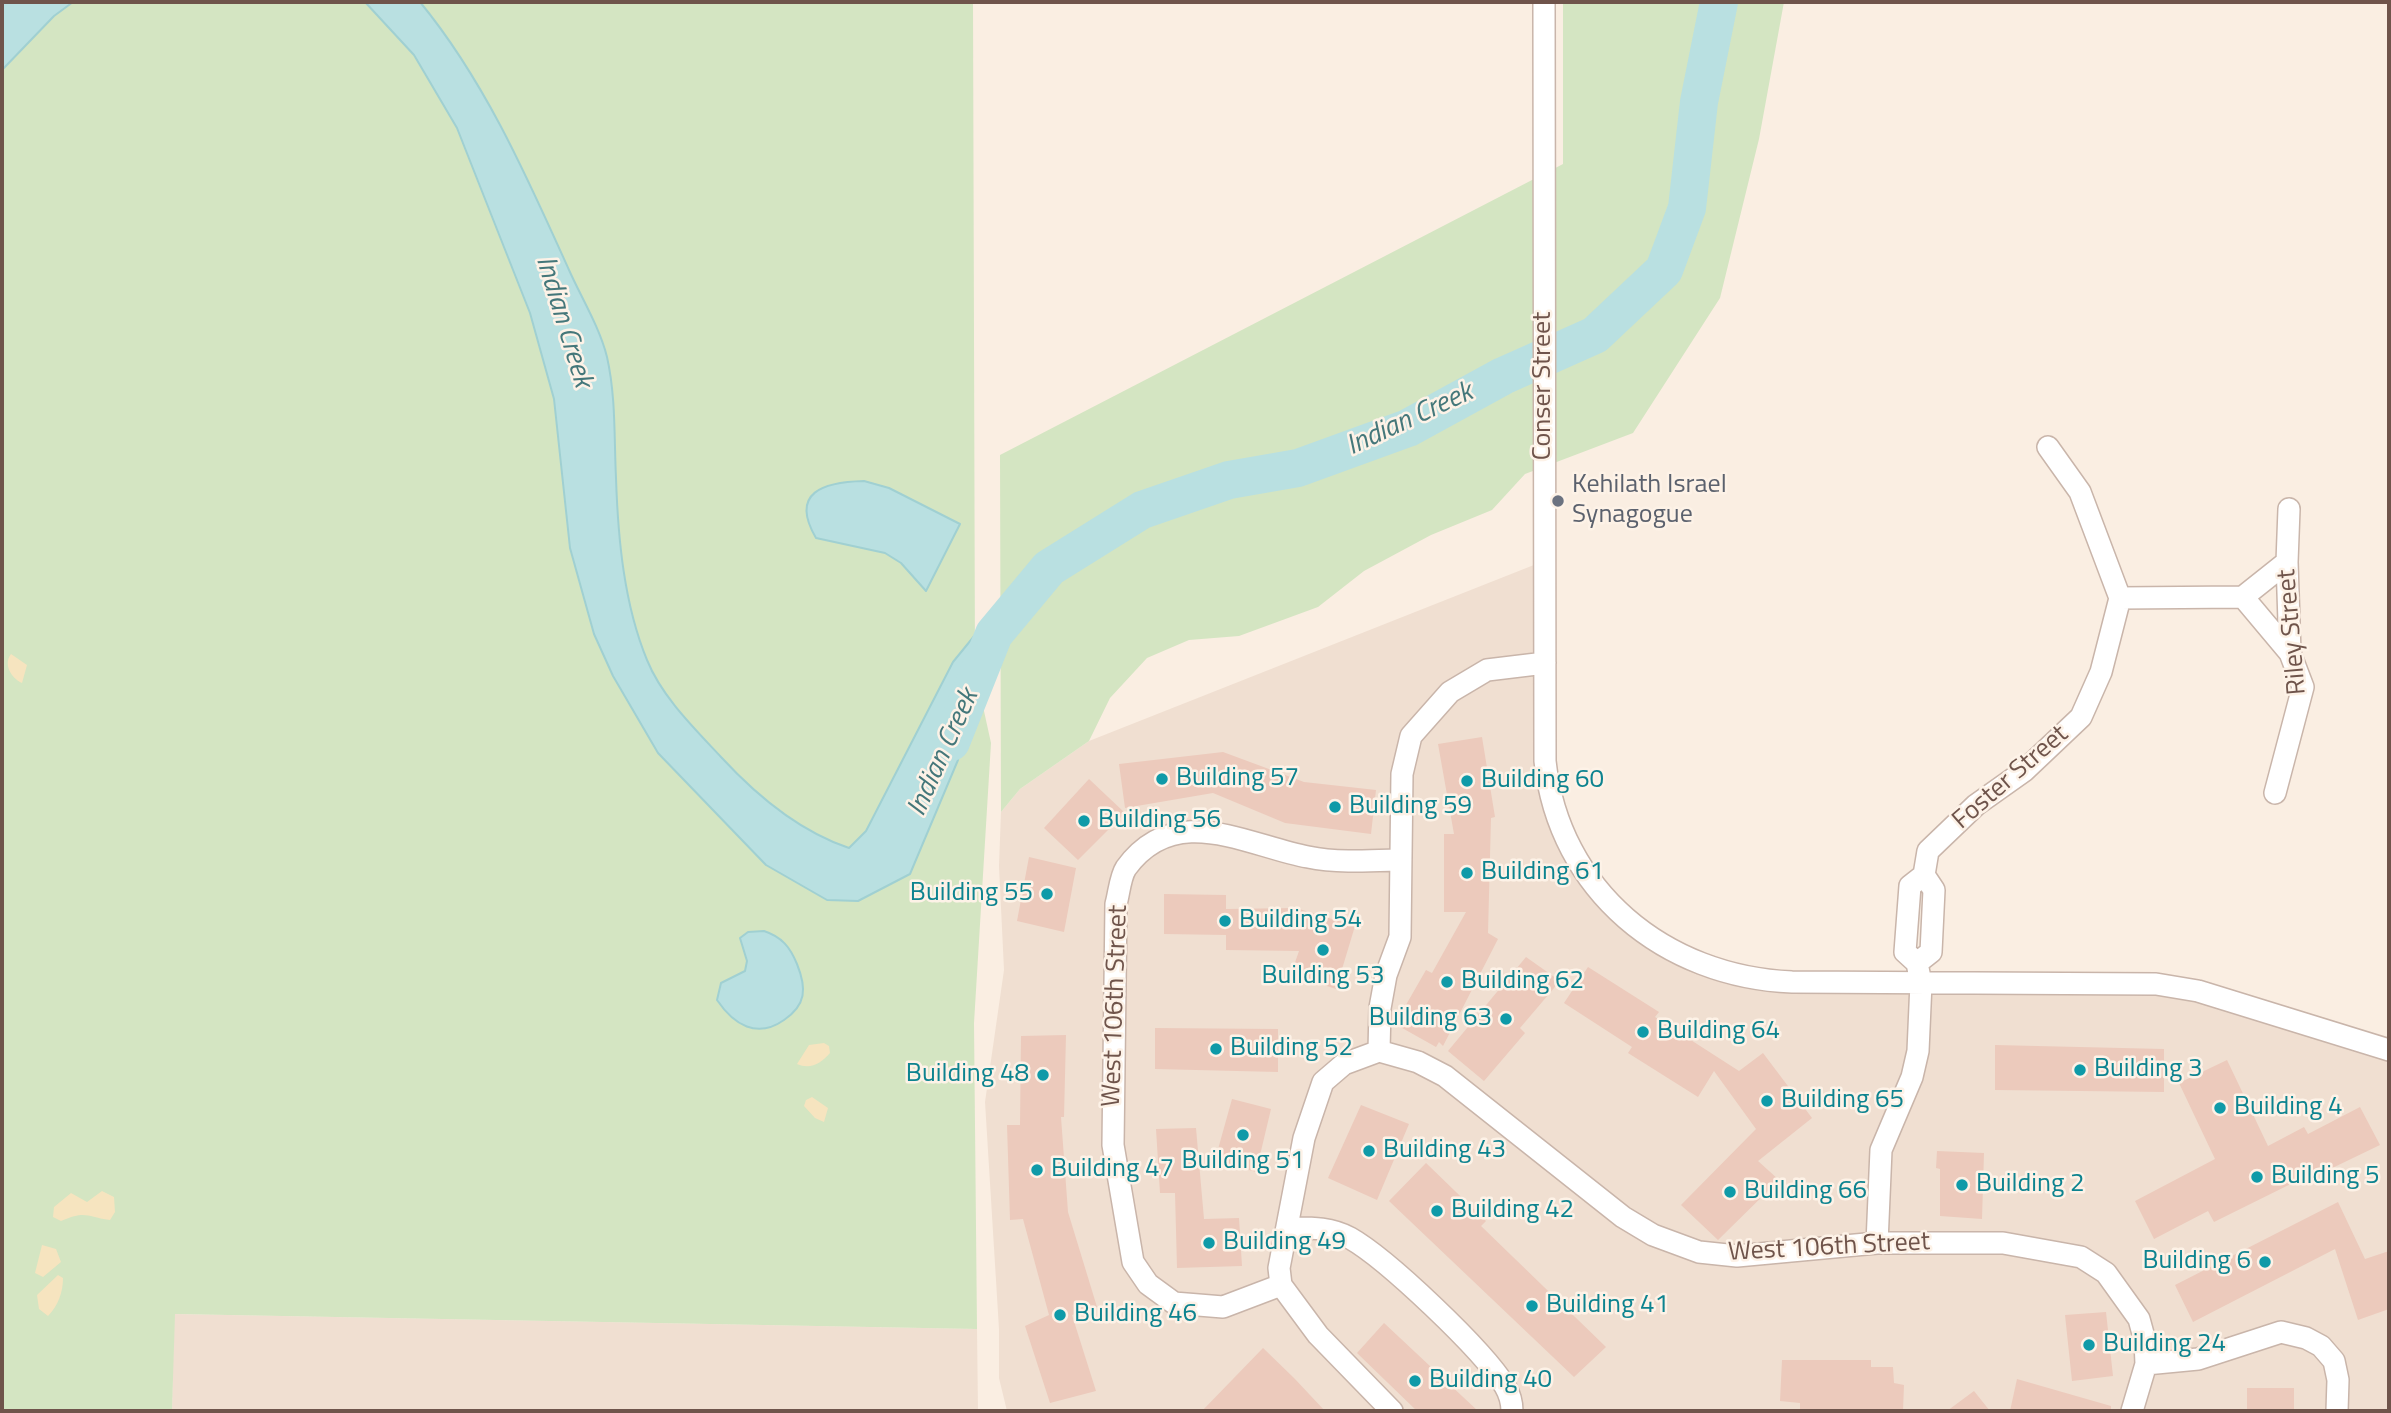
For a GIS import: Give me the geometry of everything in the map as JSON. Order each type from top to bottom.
[{"type":"street","name":"Conser Street","points":[[1544,2],[1545,761],[1548,793],[1572,849],[1591,880],[1622,916],[1666,948],[1704,966],[1736,976],[1792,982],[1919,973]]},
{"type":"street","points":[[2048,447],[2080,492],[2120,598],[2243,597],[2287,562]]},
{"type":"street","name":"Riley Street","points":[[2275,793],[2303,687],[2290,653],[2287,562],[2289,509]]},
{"type":"street","points":[[2243,597],[2290,653]]},
{"type":"street","name":"Foster Street","points":[[1877,1243],[1881,1150],[1912,1077],[1918,1051],[1919,973],[1931,952],[1934,890],[1924,875],[1928,851],[1976,805],[2024,771],[2081,717],[2101,672],[2120,598]]},
{"type":"street","points":[[1392,1411],[1318,1335],[1281,1285],[1279,1268],[1304,1138],[1323,1082],[1344,1064],[1379,1051],[1380,1007],[1386,975],[1400,937],[1402,774],[1411,736],[1450,692],[1487,670],[1545,663]]},
{"type":"street","name":"West 106th Street","points":[[1281,1285],[1223,1307],[1174,1303],[1148,1284],[1133,1262],[1113,1145],[1116,904],[1125,870],[1155,841],[1186,830],[1228,835],[1310,858],[1354,862],[1399,860]]},
{"type":"street","points":[[1919,973],[2156,984],[2198,991],[2389,1051]]},
{"type":"street","name":"West 106th Street","points":[[1379,1051],[1418,1062],[1445,1076],[1623,1217],[1653,1235],[1699,1252],[1737,1256],[1877,1243],[2003,1243],[2081,1257],[2106,1273],[2140,1319],[2147,1364],[2132,1411]]},
{"type":"street","points":[[1288,1228],[1322,1227],[1350,1238],[1377,1259],[1462,1337],[1505,1386],[1512,1411]]},
{"type":"street","points":[[2147,1364],[2198,1359],[2281,1332],[2306,1338],[2321,1346],[2334,1361],[2338,1380],[2337,1411]]},
{"type":"shaded area","points":[[1544,561],[1548,793],[1622,916],[1736,976],[2156,984],[2389,1050],[2389,1411],[1007,1411],[999,1378],[999,1329],[985,1102],[1004,970],[999,866],[1001,812],[1020,789],[1089,741]]},
{"type":"shaded area","points":[[174,1314],[977,1329],[978,1411],[172,1411]]},
{"type":"green space","points":[[2,2],[973,2],[975,670],[991,743],[974,1023],[977,1329],[175,1314],[172,1411],[2,1411]]},
{"type":"green space","points":[[1563,2],[1784,2],[1759,139],[1720,298],[1633,433],[1525,474],[1492,510],[1431,535],[1364,571],[1318,607],[1239,636],[1189,640],[1147,658],[1110,698],[1089,741],[1020,789],[1001,812],[1000,455],[1563,164]]},
{"type":"sand","points":[[11,654],[27,665],[22,683],[9,670]]},
{"type":"sand","points":[[824,1043],[829,1046],[830,1053],[823,1060],[811,1066],[797,1064],[809,1045]]},
{"type":"sand","points":[[812,1097],[828,1108],[824,1122],[815,1118],[804,1106],[806,1100]]},
{"type":"sand","points":[[102,1191],[114,1197],[115,1212],[110,1220],[86,1215],[61,1221],[53,1217],[54,1207],[71,1193],[87,1202]]},
{"type":"sand","points":[[42,1245],[56,1249],[61,1262],[43,1277],[35,1273]]},
{"type":"sand","points":[[58,1275],[63,1278],[61,1294],[48,1316],[39,1309],[37,1295]]},
{"type":"water","points":[[2,2],[73,2],[54,16],[2,70]]},
{"type":"water","points":[[365,2],[420,2],[465,64],[521,165],[595,324],[607,357],[613,402],[621,548],[639,639],[661,687],[734,771],[763,798],[795,822],[849,848],[866,831],[953,662],[975,635],[975,670],[958,760],[910,874],[858,901],[827,900],[766,865],[658,753],[613,676],[594,634],[570,548],[554,399],[530,313],[457,128],[414,55]]},
{"type":"water","points":[[864,481],[889,488],[960,524],[926,591],[901,563],[885,553],[816,538],[806,510],[809,500],[824,487]]},
{"type":"water","points":[[764,931],[785,943],[791,953],[800,973],[803,996],[797,1008],[784,1020],[774,1026],[755,1029],[731,1016],[717,1000],[721,983],[745,971],[747,961],[740,938],[748,932]]},
{"type":"building","points":[[1482,737],[1495,817],[1491,818],[1488,933],[1498,939],[1443,1046],[1439,1042],[1436,1047],[1395,1024],[1426,970],[1432,973],[1466,912],[1444,912],[1444,834],[1454,834],[1438,744]]},
{"type":"building","points":[[1223,752],[1304,782],[1376,790],[1371,834],[1285,823],[1213,793],[1125,808],[1119,764]]},
{"type":"building","name":"Building 56","points":[[1089,779],[1125,813],[1078,860],[1044,828]]},
{"type":"building","name":"Building 55","points":[[1029,857],[1076,868],[1064,932],[1017,921]]},
{"type":"building","points":[[1164,894],[1226,895],[1226,909],[1296,908],[1355,926],[1336,989],[1291,974],[1299,951],[1226,950],[1226,935],[1164,934]]},
{"type":"building","name":"Building 63","points":[[1526,957],[1560,981],[1520,1028],[1525,1033],[1484,1081],[1448,1051]]},
{"type":"building","points":[[1588,967],[1659,1012],[1655,1017],[1739,1071],[1763,1053],[1812,1118],[1758,1161],[1779,1180],[1718,1240],[1681,1205],[1756,1129],[1714,1071],[1698,1097],[1628,1053],[1632,1047],[1564,1003]]},
{"type":"building","name":"Building 52","points":[[1155,1028],[1278,1029],[1278,1072],[1155,1069]]},
{"type":"building","points":[[1066,1035],[1064,1117],[1061,1117],[1068,1212],[1097,1307],[1072,1315],[1096,1391],[1050,1403],[1025,1326],[1049,1315],[1023,1219],[1010,1220],[1007,1125],[1020,1125],[1021,1036]]},
{"type":"building","name":"Building 3","points":[[1995,1045],[2164,1049],[2164,1092],[1995,1090]]},
{"type":"building","name":"Building 5","points":[[2227,1060],[2268,1146],[2304,1127],[2308,1134],[2360,1107],[2380,1145],[2324,1172],[2321,1169],[2214,1222],[2208,1211],[2154,1239],[2135,1201],[2215,1159],[2179,1083]]},
{"type":"building","name":"Building 51","points":[[1232,1099],[1271,1109],[1256,1172],[1215,1160]]},
{"type":"building","name":"Building 43","points":[[1361,1105],[1409,1124],[1377,1200],[1328,1178]]},
{"type":"building","points":[[1196,1128],[1204,1219],[1239,1218],[1242,1266],[1177,1268],[1175,1193],[1160,1193],[1156,1129]]},
{"type":"building","name":"Building 2","points":[[1937,1151],[1984,1153],[1982,1219],[1940,1216],[1940,1169],[1936,1168]]},
{"type":"building","points":[[1426,1163],[1486,1221],[1481,1226],[1606,1347],[1574,1377],[1389,1201]]},
{"type":"building","name":"Building 6","points":[[2338,1202],[2365,1259],[2389,1251],[2389,1309],[2358,1320],[2335,1249],[2193,1322],[2175,1285]]},
{"type":"building","name":"Building 24","points":[[2106,1312],[2113,1376],[2072,1381],[2065,1315]]},
{"type":"building","name":"Building 40","points":[[1384,1323],[1478,1411],[1417,1411],[1357,1353]]},
{"type":"building","points":[[1263,1348],[1294,1378],[1325,1411],[1202,1411]]},
{"type":"building","points":[[1782,1360],[1871,1360],[1871,1367],[1893,1367],[1894,1383],[1904,1385],[1903,1411],[1800,1411],[1800,1403],[1780,1401]]},
{"type":"building","points":[[2017,1379],[2111,1406],[2111,1411],[2010,1411]]},
{"type":"building","points":[[2247,1388],[2294,1388],[2294,1411],[2247,1411]]},
{"type":"building","points":[[1974,1391],[1990,1411],[1947,1411]]},
{"type":"waterway","name":"Indian Creek","points":[[951,742],[994,634],[1049,568],[1142,510],[1229,480],[1298,468],[1408,428],[1503,376],[1595,335],[1664,270],[1687,208],[1699,102],[1719,2]]},
{"type":"place","name":"Kehilath Israel Synagogue","points":[[1558,501]]},
{"type":"place","name":"Building 57","points":[[1162,779]]},
{"type":"place","name":"Building 60","points":[[1467,781]]},
{"type":"place","name":"Building 59","points":[[1335,807]]},
{"type":"place","name":"Building 56","points":[[1084,821]]},
{"type":"place","name":"Building 61","points":[[1467,873]]},
{"type":"place","name":"Building 55","points":[[1047,894]]},
{"type":"place","name":"Building 54","points":[[1225,921]]},
{"type":"place","name":"Building 53","points":[[1323,950]]},
{"type":"place","name":"Building 62","points":[[1447,982]]},
{"type":"place","name":"Building 63","points":[[1506,1019]]},
{"type":"place","name":"Building 64","points":[[1643,1032]]},
{"type":"place","name":"Building 52","points":[[1216,1049]]},
{"type":"place","name":"Building 3","points":[[2080,1070]]},
{"type":"place","name":"Building 48","points":[[1043,1075]]},
{"type":"place","name":"Building 65","points":[[1767,1101]]},
{"type":"place","name":"Building 4","points":[[2220,1108]]},
{"type":"place","name":"Building 51","points":[[1243,1135]]},
{"type":"place","name":"Building 43","points":[[1369,1151]]},
{"type":"place","name":"Building 47","points":[[1037,1170]]},
{"type":"place","name":"Building 5","points":[[2257,1177]]},
{"type":"place","name":"Building 2","points":[[1962,1185]]},
{"type":"place","name":"Building 66","points":[[1730,1192]]},
{"type":"place","name":"Building 42","points":[[1437,1211]]},
{"type":"place","name":"Building 49","points":[[1209,1243]]},
{"type":"place","name":"Building 6","points":[[2265,1262]]},
{"type":"place","name":"Building 41","points":[[1532,1306]]},
{"type":"place","name":"Building 46","points":[[1060,1315]]},
{"type":"place","name":"Building 24","points":[[2089,1345]]},
{"type":"place","name":"Building 40","points":[[1415,1381]]}]
